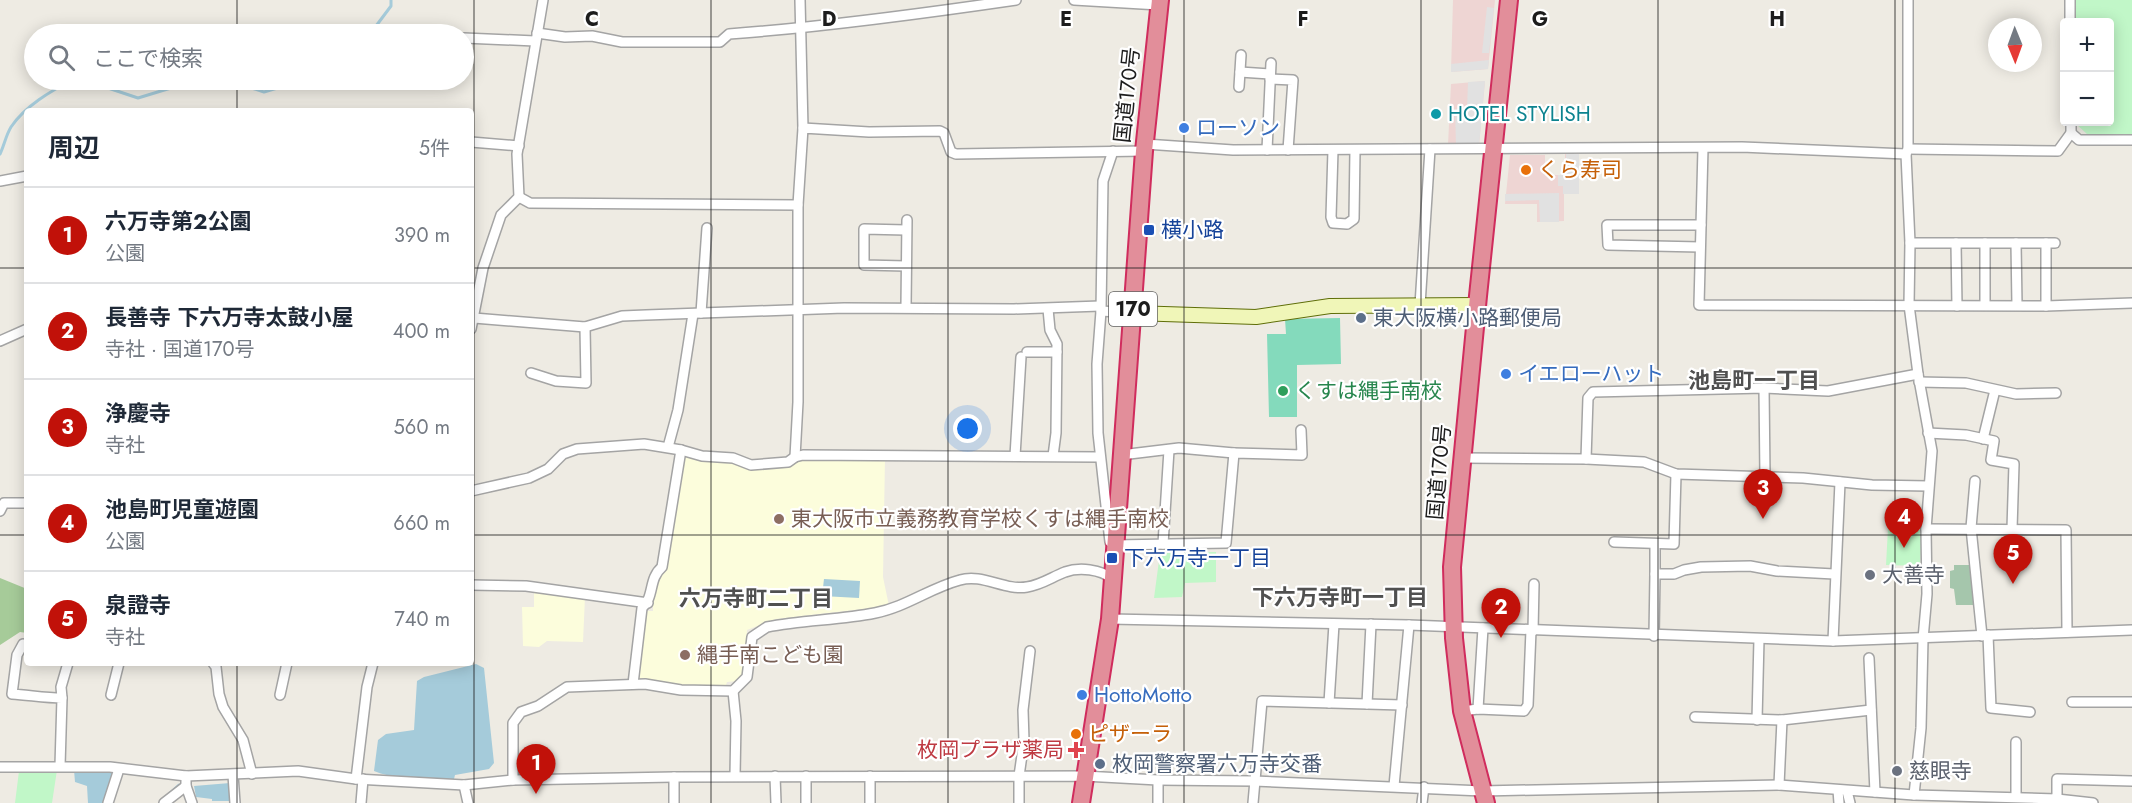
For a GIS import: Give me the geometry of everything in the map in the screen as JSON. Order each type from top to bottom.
[{"type":"highway","name":"国道170号","points":[[1484,797],[1470,710],[1453,627],[1452,567],[1509,0]]},
{"type":"highway","name":"国道170号","points":[[1081,803],[1110,619],[1144,147],[1160,2]]},
{"type":"street","points":[[543,0],[517,154],[519,197],[501,215],[483,268],[474,318],[585,327],[622,316],[906,307],[1100,309],[1133,313],[1256,317],[1330,306],[1477,305]]},
{"type":"street","points":[[795,457],[799,311],[798,205],[803,128],[800,0]]},
{"type":"street","points":[[474,38],[592,36],[622,42],[720,42],[729,34],[801,29],[1016,0]]},
{"type":"street","points":[[1074,0],[1160,2]]},
{"type":"street","points":[[1908,0],[1909,305],[1932,451],[1926,529],[1928,594],[1923,639],[1921,728],[1914,795]]},
{"type":"street","points":[[2070,0],[2070,18]]},
{"type":"street","points":[[1239,87],[1240,55]]},
{"type":"street","points":[[1267,150],[1271,63]]},
{"type":"street","points":[[1240,72],[1293,80],[1288,150]]},
{"type":"street","points":[[803,128],[868,132],[940,131],[944,133],[951,152],[956,154],[1065,154],[1144,147],[1267,150],[1742,147],[1907,152],[2058,151],[2071,133],[2071,126]]},
{"type":"street","points":[[2071,133],[2079,140],[2132,140]]},
{"type":"street","points":[[474,142],[519,146]]},
{"type":"street","points":[[1703,148],[1699,305],[2046,306],[2132,303]]},
{"type":"street","points":[[1420,305],[1430,149]]},
{"type":"street","points":[[1333,150],[1331,217],[1333,223],[1347,224],[1354,219],[1355,150]]},
{"type":"street","points":[[1113,151],[1103,181],[1097,364],[1100,457],[1108,527],[1114,552],[1163,544],[1226,543],[1234,453]]},
{"type":"street","points":[[0,181],[24,177]]},
{"type":"street","points":[[519,197],[530,203],[798,205]]},
{"type":"street","points":[[906,266],[864,265],[864,229],[907,225],[906,307]]},
{"type":"street","points":[[1700,247],[1608,246],[1607,225],[1701,225]]},
{"type":"street","points":[[668,447],[678,410],[697,314],[707,228]]},
{"type":"street","points":[[1910,243],[2050,243],[2046,306]]},
{"type":"street","points":[[1956,243],[1957,306]]},
{"type":"street","points":[[1985,243],[1985,305]]},
{"type":"street","points":[[2016,243],[2016,305]]},
{"type":"street","points":[[1048,309],[1050,330],[1057,344],[1056,434],[1053,456]]},
{"type":"street","points":[[531,373],[556,381],[586,383],[585,327]]},
{"type":"street","points":[[0,341],[24,330]]},
{"type":"street","points":[[1015,456],[1024,354],[1057,352]]},
{"type":"street","points":[[1586,459],[1588,398],[1593,392],[1764,388],[1828,391],[1919,378],[1961,383],[2016,394],[2056,393]]},
{"type":"street","points":[[1764,388],[1765,477]]},
{"type":"street","points":[[1983,439],[1995,390]]},
{"type":"street","points":[[1121,455],[1179,448],[1234,453],[1302,455],[1301,429]]},
{"type":"street","points":[[1928,433],[1954,433],[1994,441],[1991,460],[2013,464],[2012,529]]},
{"type":"street","points":[[474,490],[529,478],[548,469],[563,454],[577,449],[644,444],[668,447],[702,456],[733,458],[751,465],[788,462],[795,457],[1100,457]]},
{"type":"street","points":[[633,684],[642,608],[648,603],[655,573],[662,567],[681,450]]},
{"type":"street","points":[[1163,544],[1169,450]]},
{"type":"street","points":[[1463,458],[1644,462],[1676,474],[1803,478],[1872,485],[1928,486]]},
{"type":"street","points":[[1614,542],[1674,544],[1676,474]]},
{"type":"street","points":[[1975,481],[1971,528],[1985,635],[1991,708],[2030,712]]},
{"type":"street","points":[[1833,641],[1839,482]]},
{"type":"street","points":[[0,511],[4,502],[24,503]]},
{"type":"street","points":[[1926,529],[2066,530],[2067,632]]},
{"type":"street","points":[[1654,636],[1655,543]]},
{"type":"street","points":[[1655,574],[1674,574],[1701,567],[1750,566],[1777,572],[1834,574]]},
{"type":"street","points":[[513,780],[513,723],[521,712],[538,706],[567,687],[647,684],[681,690],[733,691],[747,677],[752,637],[767,627],[874,613],[903,606],[961,579],[976,578],[1000,585],[1025,588],[1067,572],[1097,571],[1105,573],[1112,579]]},
{"type":"street","points":[[1483,628],[1470,710],[1524,711],[1528,705],[1534,584]]},
{"type":"street","points":[[474,585],[526,586],[648,603]]},
{"type":"street","points":[[1110,619],[1409,625],[1833,641],[2132,630]]},
{"type":"street","points":[[1329,703],[1334,624]]},
{"type":"street","points":[[1366,704],[1371,624]]},
{"type":"street","points":[[1395,786],[1409,625]]},
{"type":"street","points":[[1757,720],[1759,639]]},
{"type":"street","points":[[23,644],[17,655],[12,694],[39,698],[62,698]]},
{"type":"street","points":[[1020,803],[1019,776],[1024,741],[1024,693],[1030,651]]},
{"type":"street","points":[[1869,658],[1875,792]]},
{"type":"street","points":[[60,766],[61,687],[67,666]]},
{"type":"street","points":[[111,695],[118,666]]},
{"type":"street","points":[[218,666],[219,694],[223,707],[243,740],[252,774]]},
{"type":"street","points":[[280,695],[286,666]]},
{"type":"street","points":[[361,803],[359,779],[367,687],[372,666]]},
{"type":"street","points":[[733,691],[736,721],[735,776]]},
{"type":"street","points":[[1253,803],[1262,701],[1402,705]]},
{"type":"street","points":[[2072,702],[2132,702]]},
{"type":"street","points":[[1695,717],[1782,720],[1871,710]]},
{"type":"street","points":[[1779,785],[1782,720]]},
{"type":"street","points":[[2016,742],[2016,797]]},
{"type":"street","points":[[0,767],[110,767],[186,781],[298,771],[359,779],[464,785],[513,780],[735,776],[1084,776],[1424,787],[1484,797],[1779,785],[1843,791],[2016,797],[2093,803]]},
{"type":"street","points":[[108,803],[119,769]]},
{"type":"street","points":[[233,775],[235,803]]},
{"type":"street","points":[[775,776],[776,803]]},
{"type":"street","points":[[806,776],[806,803]]},
{"type":"street","points":[[870,776],[870,803]]},
{"type":"street","points":[[674,777],[674,803]]},
{"type":"street","points":[[2057,799],[2057,779],[2132,782]]},
{"type":"street","points":[[1158,780],[1158,803]]},
{"type":"street","points":[[164,803],[186,781]]},
{"type":"street","points":[[186,781],[192,803]]},
{"type":"street","points":[[464,785],[468,803]]},
{"type":"street","points":[[1422,803],[1424,787]]},
{"type":"street","points":[[1839,803],[1843,791]]},
{"type":"street","points":[[1843,791],[1850,803]]},
{"type":"shaded area","points":[[1453,0],[1495,0],[1488,69],[1451,72]]},
{"type":"shaded area","points":[[1487,7],[1494,8],[1489,53],[1482,53]]},
{"type":"shaded area","points":[[1489,60],[1488,69],[1451,72],[1451,64]]},
{"type":"shaded area","points":[[1485,81],[1479,146],[1448,145],[1451,84]]},
{"type":"shaded area","points":[[1485,81],[1479,146],[1456,145],[1455,109],[1467,109],[1468,82]]},
{"type":"shaded area","points":[[1565,154],[1579,154],[1579,194],[1564,194],[1564,221],[1537,222],[1537,204],[1505,204],[1510,155],[1545,155],[1545,175],[1565,175]]},
{"type":"shaded area","points":[[1566,154],[1579,154],[1579,194],[1563,194],[1563,186],[1558,186],[1558,175],[1566,175]]},
{"type":"shaded area","points":[[1559,193],[1559,222],[1540,222],[1539,200],[1505,201],[1505,194]]},
{"type":"shaded area","name":"東大阪市立義務教育学校くすは縄手南校","points":[[685,456],[692,459],[789,465],[805,458],[885,458],[883,577],[889,606],[776,619],[747,630],[745,673],[738,681],[727,682],[726,685],[677,686],[638,678],[645,611],[653,611],[653,598],[658,577],[667,570]]},
{"type":"shaded area","points":[[1954,565],[1974,565],[1977,605],[1956,605],[1954,589],[1950,588],[1950,571],[1954,570]]},
{"type":"shaded area","points":[[534,593],[585,597],[583,642],[547,641],[539,647],[523,646],[522,607],[534,607]]},
{"type":"green space","points":[[2075,0],[2132,0],[2132,134],[2087,134],[2078,126],[2114,126],[2114,18],[2075,18]]},
{"type":"green space","name":"くすは縄手南校","points":[[1340,318],[1341,364],[1297,365],[1297,417],[1269,417],[1267,334],[1286,334],[1285,319]]},
{"type":"green space","points":[[1888,528],[1922,530],[1920,566],[1886,565]]},
{"type":"green space","points":[[1216,552],[1216,582],[1185,583],[1182,597],[1154,598],[1160,553]]},
{"type":"green space","points":[[0,578],[24,588],[24,633],[20,632],[0,645]]},
{"type":"green space","points":[[57,770],[52,803],[15,803],[19,771]]},
{"type":"water","points":[[824,579],[860,581],[859,598],[822,596]]},
{"type":"water","points":[[474,664],[484,668],[494,763],[489,769],[455,775],[454,779],[403,778],[374,771],[378,740],[386,734],[414,730],[417,681],[424,677]]},
{"type":"water","points":[[74,770],[114,771],[106,803],[88,803],[87,786],[75,782]]},
{"type":"water","points":[[230,783],[230,801],[212,801],[212,799],[196,797],[194,786]]},
{"type":"waterway","points":[[378,24],[391,6],[391,0]]},
{"type":"waterway","points":[[28,108],[54,90]]},
{"type":"waterway","points":[[114,90],[138,98],[164,90]]},
{"type":"waterway","points":[[258,90],[264,92],[271,90]]},
{"type":"waterway","points":[[0,154],[11,127],[24,111]]},
{"type":"waterway","points":[[169,794],[179,785]]},
{"type":"place","name":"HOTEL STYLISH","points":[[1436,114]]},
{"type":"place","name":"ローソン","points":[[1184,128]]},
{"type":"place","name":"くら寿司","points":[[1526,170]]},
{"type":"place","name":"横小路","points":[[1149,230]]},
{"type":"place","name":"東大阪横小路郵便局","points":[[1361,318]]},
{"type":"place","name":"イエローハット","points":[[1506,374]]},
{"type":"place","name":"くすは縄手南校","points":[[1283,391]]},
{"type":"place","name":"東大阪市立義務教育学校くすは縄手南校","points":[[779,519]]},
{"type":"place","name":"浄慶寺","points":[[1763,519]]},
{"type":"place","name":"池島町児童遊園","points":[[1904,548]]},
{"type":"place","name":"下六万寺一丁目","points":[[1112,558]]},
{"type":"place","name":"大善寺","points":[[1870,575]]},
{"type":"place","name":"泉證寺","points":[[2013,584]]},
{"type":"place","name":"長善寺 下六万寺太鼓小屋","points":[[1501,638]]},
{"type":"place","name":"縄手南こども園","points":[[685,655]]},
{"type":"place","name":"HottoMotto","points":[[1082,695]]},
{"type":"place","name":"ピザーラ","points":[[1076,734]]},
{"type":"place","name":"枚岡プラザ薬局","points":[[1076,750]]},
{"type":"place","name":"枚岡警察署六万寺交番","points":[[1100,764]]},
{"type":"place","name":"慈眼寺","points":[[1897,771]]},
{"type":"place","name":"六万寺第2公園","points":[[536,794]]},
{"type":"district","name":"池島町一丁目","points":[[1754,380]]},
{"type":"district","name":"下六万寺町一丁目","points":[[1340,597]]},
{"type":"district","name":"六万寺町二丁目","points":[[756,598]]}]
